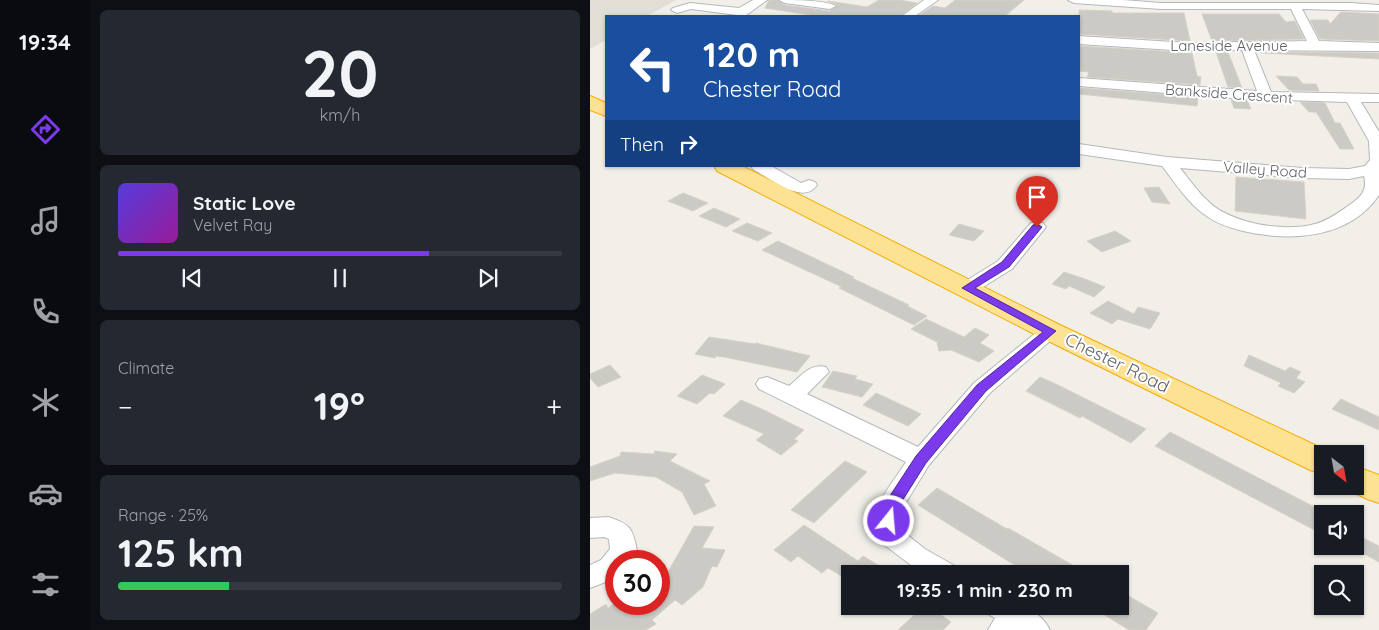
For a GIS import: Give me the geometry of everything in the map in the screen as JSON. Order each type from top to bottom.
[{"type":"highway","name":"Chester Road","points":[[727,167],[1050,331],[1314,458]]},
{"type":"highway","points":[[1364,482],[1379,490]]},
{"type":"street","points":[[677,10],[690,6],[740,14],[761,0]]},
{"type":"street","points":[[785,0],[831,7]]},
{"type":"street","points":[[910,15],[932,0]]},
{"type":"street","points":[[1074,0],[1161,6],[1379,8]]},
{"type":"street","points":[[1295,6],[1315,45]]},
{"type":"street","name":"Laneside Avenue","points":[[1080,40],[1188,47],[1315,45],[1379,47]]},
{"type":"street","points":[[1247,47],[1266,96]]},
{"type":"street","name":"Bankside Crescent","points":[[1080,82],[1266,96],[1379,98]]},
{"type":"street","points":[[1167,162],[1207,210],[1222,218],[1247,226],[1285,232],[1314,230],[1339,221],[1364,202],[1374,191],[1375,181],[1370,170],[1378,161],[1376,141],[1351,98]]},
{"type":"street","name":"Valley Road","points":[[1080,149],[1167,162],[1302,173],[1349,174],[1370,170]]},
{"type":"street","points":[[761,167],[800,189],[808,185]]},
{"type":"street","points":[[968,288],[1005,264],[1037,227]]},
{"type":"street","points":[[930,565],[888,534],[889,508],[921,460],[982,388],[1050,331]]},
{"type":"street","points":[[792,396],[818,372]]},
{"type":"street","points":[[767,384],[921,460]]},
{"type":"street","points":[[590,528],[608,527],[621,534],[624,551],[610,568],[590,577]]},
{"type":"shaded area","points":[[590,0],[676,0],[649,15],[605,15],[605,41],[590,49]]},
{"type":"building","points":[[769,0],[777,0],[785,5],[830,11],[838,5],[828,1],[867,7],[879,0],[899,0],[917,3],[901,15],[810,15],[765,8]]},
{"type":"building","points":[[955,0],[1024,0],[1006,15],[920,15],[933,6],[945,8]]},
{"type":"building","points":[[1079,10],[1112,11],[1112,13],[1184,13],[1190,41],[1080,34]]},
{"type":"building","points":[[1341,12],[1379,14],[1379,41],[1320,39],[1310,20],[1328,20],[1330,24]]},
{"type":"building","points":[[1202,14],[1279,14],[1286,22],[1295,21],[1304,39],[1212,41]]},
{"type":"building","points":[[1080,46],[1192,53],[1197,76],[1201,77],[1200,85],[1087,77],[1089,72],[1080,71]]},
{"type":"building","points":[[1216,52],[1228,52],[1242,88],[1228,87]]},
{"type":"building","points":[[1262,53],[1379,53],[1379,59]]},
{"type":"building","points":[[1276,76],[1297,77],[1303,84],[1316,84],[1319,91],[1289,90]]},
{"type":"building","points":[[1081,88],[1198,97],[1197,106],[1080,94]]},
{"type":"building","points":[[1231,100],[1247,100],[1251,109],[1234,108]]},
{"type":"building","points":[[1300,102],[1325,103],[1335,123],[1340,123],[1354,149],[1340,149],[1316,112],[1309,112]]},
{"type":"building","points":[[1236,177],[1304,182],[1306,219],[1235,211]]},
{"type":"building","points":[[1159,187],[1170,204],[1152,202],[1144,188]]},
{"type":"building","points":[[683,193],[708,203],[693,211],[668,201]]},
{"type":"building","points":[[714,208],[740,219],[726,227],[699,216]]},
{"type":"building","points":[[747,223],[772,233],[758,241],[732,231]]},
{"type":"building","points":[[959,224],[984,231],[974,241],[949,235]]},
{"type":"building","points":[[1115,231],[1131,241],[1102,252],[1087,241]]},
{"type":"building","points":[[778,241],[854,277],[852,278],[909,305],[907,306],[927,316],[914,325],[839,288],[842,287],[762,250]]},
{"type":"building","points":[[1064,272],[1105,287],[1094,297],[1069,286],[1066,289],[1052,284]]},
{"type":"building","points":[[1108,301],[1134,314],[1138,307],[1160,313],[1150,329],[1118,319],[1112,324],[1090,313]]},
{"type":"building","points":[[926,319],[964,337],[975,328],[989,335],[980,343],[994,351],[979,362],[951,350],[939,351],[937,342],[911,329]]},
{"type":"building","points":[[709,337],[756,343],[810,356],[797,372],[724,357],[716,356],[715,358],[695,354]]},
{"type":"building","points":[[1249,355],[1285,371],[1290,367],[1301,372],[1296,378],[1305,382],[1294,393],[1278,386],[1281,383],[1244,366]]},
{"type":"building","points":[[610,365],[621,377],[598,387],[590,378],[590,374]]},
{"type":"building","points":[[833,371],[857,376],[855,379],[873,384],[862,397],[822,387]]},
{"type":"building","points":[[702,375],[725,384],[714,394],[710,393],[697,404],[677,396]]},
{"type":"building","points":[[1040,377],[1146,429],[1131,443],[1082,416],[1080,418],[1026,391]]},
{"type":"building","points":[[876,393],[921,414],[908,426],[863,405]]},
{"type":"building","points":[[1341,399],[1379,417],[1379,430],[1332,409]]},
{"type":"building","points":[[741,400],[804,430],[794,439],[798,441],[781,455],[756,440],[764,434],[723,416]]},
{"type":"building","points":[[1170,432],[1314,507],[1314,530],[1155,446]]},
{"type":"building","points":[[655,451],[677,454],[670,461],[710,481],[704,484],[716,506],[694,515],[682,492],[656,477],[615,473],[590,481],[590,467],[620,456],[621,452],[654,454]]},
{"type":"building","points":[[845,461],[867,472],[814,523],[791,510]]},
{"type":"building","points":[[937,488],[1072,565],[1015,565],[918,505]]},
{"type":"building","points":[[804,525],[858,561],[863,556],[878,565],[841,565],[841,576],[828,568],[822,573],[798,556],[791,562],[774,550]]},
{"type":"building","points":[[694,526],[714,527],[702,548],[725,550],[717,567],[712,566],[703,587],[682,605],[675,600],[670,604],[670,568]]},
{"type":"building","points":[[1364,538],[1379,546],[1379,562],[1364,554]]},
{"type":"building","points":[[1129,596],[1158,613],[1146,630],[1129,630],[1105,615],[1129,615]]},
{"type":"building","points":[[605,605],[605,615],[658,615],[652,620],[656,624],[646,630],[590,630],[590,614]]},
{"type":"building","points":[[914,615],[941,615],[951,622],[943,630],[898,630]]},
{"type":"route","points":[[889,521],[889,508],[921,460],[982,388],[1050,331],[968,288],[1005,264],[1037,227]]}]
